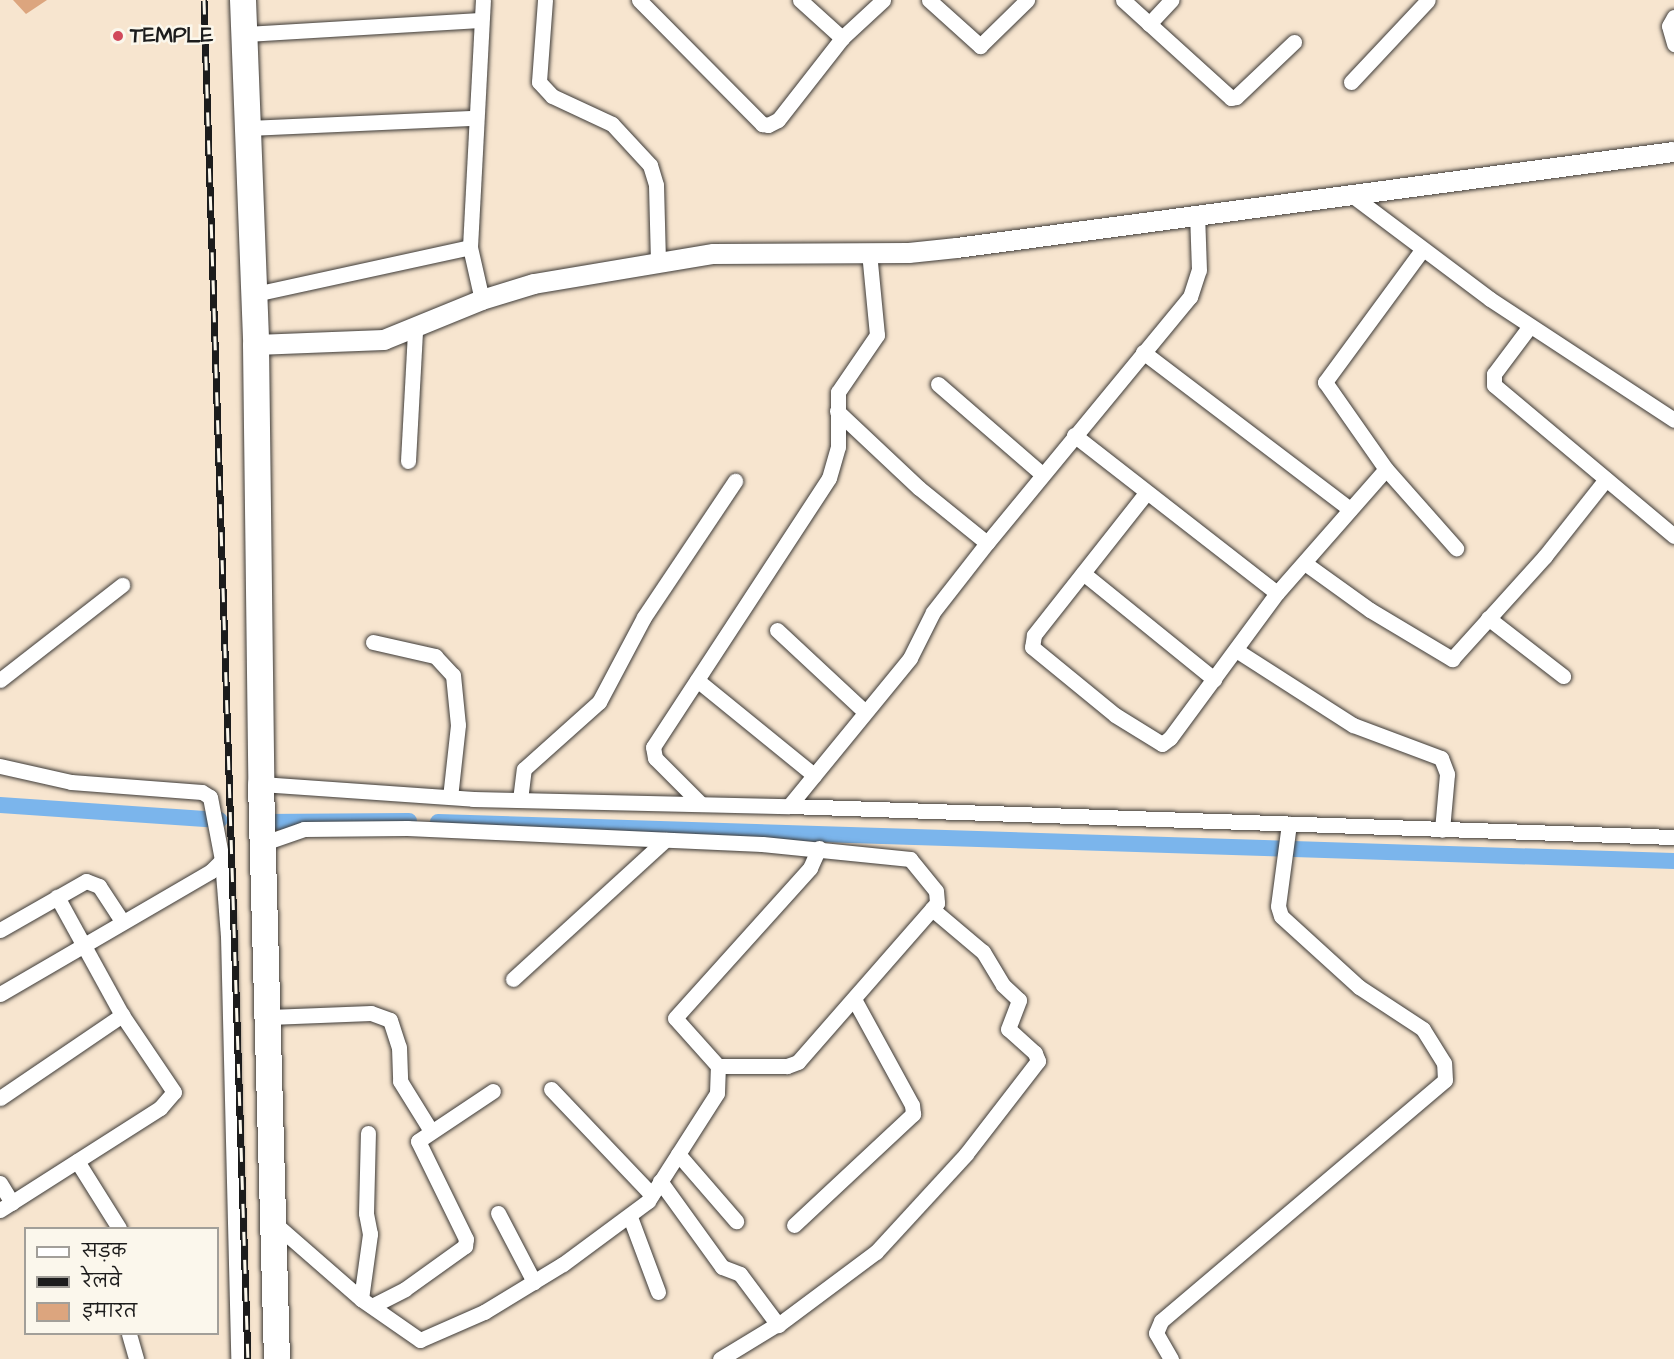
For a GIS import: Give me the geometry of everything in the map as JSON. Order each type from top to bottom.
[{"type":"highway","points":[[243,0],[255,294],[261,784],[277,1359]]},
{"type":"street","points":[[482,300],[470,247],[474,118],[483,0]]},
{"type":"street","points":[[545,0],[539,82],[552,96],[612,124],[650,165],[656,185],[658,263]]},
{"type":"street","points":[[800,0],[842,38]]},
{"type":"street","points":[[643,1],[762,124],[768,125],[777,120],[842,38],[883,0]]},
{"type":"street","points":[[929,0],[980,46],[1027,0]]},
{"type":"street","points":[[1123,0],[1231,98],[1236,97],[1294,42]]},
{"type":"street","points":[[1149,24],[1171,0]]},
{"type":"street","points":[[1351,82],[1428,0]]},
{"type":"street","points":[[1674,17],[1668,26],[1674,44]]},
{"type":"street","points":[[245,34],[481,20]]},
{"type":"street","points":[[250,128],[474,118]]},
{"type":"street","points":[[256,345],[363,343],[415,330],[482,300],[534,284],[714,254],[869,252],[957,248],[1197,213],[1674,152]]},
{"type":"street","points":[[1349,193],[1422,250],[1530,326],[1674,420]]},
{"type":"street","points":[[789,806],[910,658],[933,612],[987,543],[1190,297],[1198,279],[1197,213]]},
{"type":"street","points":[[255,294],[470,247]]},
{"type":"street","points":[[1422,250],[1324,382],[1386,469],[1456,548]]},
{"type":"street","points":[[701,804],[653,752],[697,680],[829,478],[838,447],[838,392],[877,335],[869,252]]},
{"type":"street","points":[[1530,326],[1494,374],[1492,382],[1674,536]]},
{"type":"street","points":[[408,461],[415,330]]},
{"type":"street","points":[[1143,352],[1181,377],[1350,509]]},
{"type":"street","points":[[938,384],[1042,474]]},
{"type":"street","points":[[837,411],[919,488],[987,543]]},
{"type":"street","points":[[1074,435],[1277,593]]},
{"type":"street","points":[[1146,493],[1034,635],[1035,653],[1115,715],[1162,744],[1170,738],[1277,593],[1306,564],[1386,469]]},
{"type":"street","points":[[1306,564],[1446,658],[1459,656],[1488,618],[1606,479]]},
{"type":"street","points":[[520,800],[524,769],[599,702],[644,617],[735,480]]},
{"type":"street","points":[[1083,573],[1214,679]]},
{"type":"street","points":[[0,680],[122,585]]},
{"type":"street","points":[[1488,618],[1563,676]]},
{"type":"street","points":[[777,630],[865,712]]},
{"type":"street","points":[[373,642],[435,656],[453,675],[458,725],[450,797]]},
{"type":"street","points":[[1236,650],[1353,725],[1444,761],[1447,774],[1442,830]]},
{"type":"street","points":[[697,680],[814,775]]},
{"type":"street","points":[[0,766],[70,782],[202,792],[212,804],[222,860],[228,936],[238,1359]]},
{"type":"street","points":[[261,784],[520,800],[789,806],[1288,828],[1674,837]]},
{"type":"street","points":[[264,839],[304,829],[407,828],[819,848],[907,856],[936,891],[938,898],[932,909],[854,999],[792,1065],[718,1066]]},
{"type":"street","points":[[1171,1359],[1156,1334],[1161,1321],[1445,1080],[1444,1063],[1423,1029],[1359,987],[1281,916],[1278,906],[1288,828]]},
{"type":"street","points":[[513,979],[665,840]]},
{"type":"street","points":[[274,1223],[367,1303],[420,1340],[484,1312],[534,1282],[630,1217],[656,1188],[717,1093],[718,1066],[675,1018],[810,868],[819,848]]},
{"type":"street","points":[[0,994],[83,943],[211,871],[222,860]]},
{"type":"street","points":[[0,930],[81,882],[93,882],[122,921]]},
{"type":"street","points":[[0,1183],[6,1206],[172,1098],[173,1087],[168,1078],[122,1014],[57,897]]},
{"type":"street","points":[[720,1359],[777,1325],[876,1252],[966,1154],[1038,1061],[1035,1053],[1008,1029],[1019,1000],[1003,985],[983,952],[932,909]]},
{"type":"street","points":[[794,1226],[913,1114],[912,1105],[854,999]]},
{"type":"street","points":[[269,1017],[371,1013],[390,1020],[399,1047],[400,1081],[431,1131]]},
{"type":"street","points":[[0,1098],[122,1014]]},
{"type":"street","points":[[551,1089],[656,1188],[722,1267],[740,1275],[777,1325]]},
{"type":"street","points":[[367,1303],[405,1289],[466,1242],[418,1144],[431,1131],[493,1091]]},
{"type":"street","points":[[367,1303],[370,1234],[366,1213],[368,1133]]},
{"type":"street","points":[[678,1154],[736,1221]]},
{"type":"street","points":[[77,1161],[118,1227]]},
{"type":"street","points":[[498,1213],[534,1282]]},
{"type":"street","points":[[630,1217],[658,1292]]},
{"type":"street","points":[[129,1335],[136,1359]]},
{"type":"building","points":[[13,0],[47,0],[26,14]]},
{"type":"waterway","points":[[0,805],[219,820]]},
{"type":"waterway","points":[[260,822],[409,821]]},
{"type":"waterway","points":[[438,822],[1674,861]]},
{"type":"railway","points":[[204,0],[248,1359]]},
{"type":"place","name":"TEMPLE","points":[[118,36]]}]
